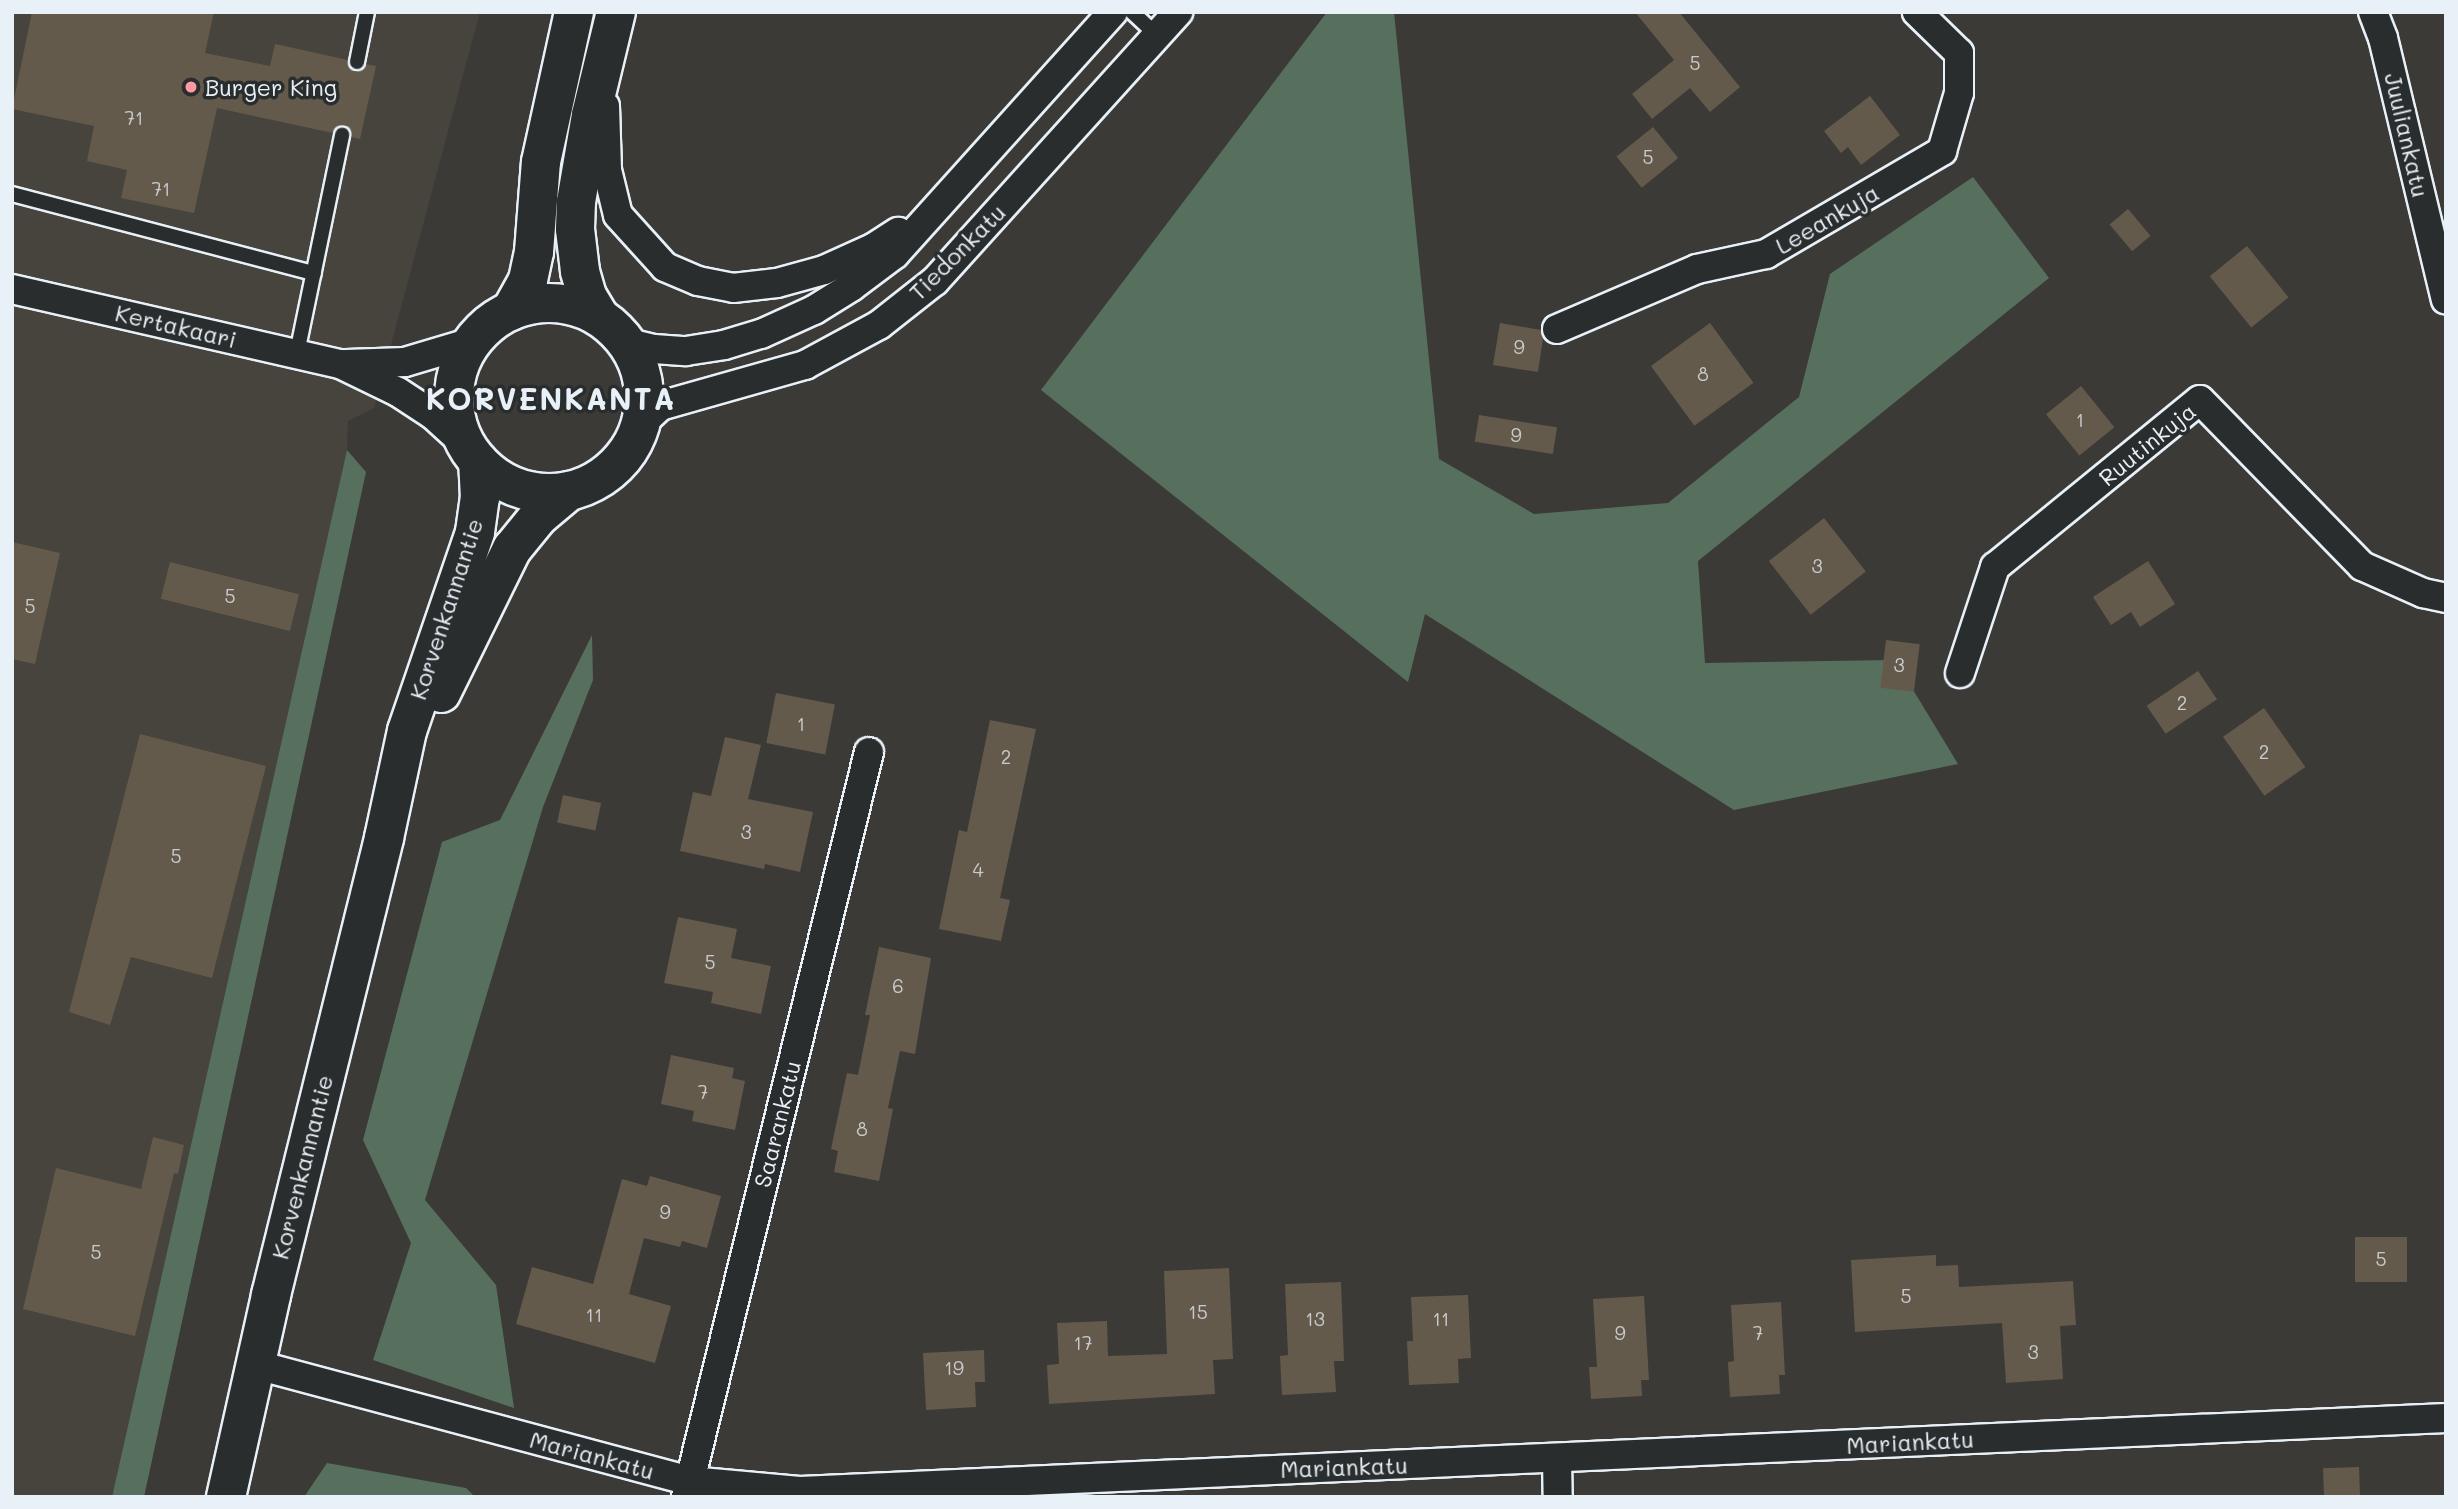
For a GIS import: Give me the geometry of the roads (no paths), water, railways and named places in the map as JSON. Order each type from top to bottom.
[{"type":"main road","points":[[512,310],[530,271],[541,162],[574,12]]},
{"type":"main road","points":[[599,316],[571,305],[541,303],[512,310],[490,323],[472,342],[459,366],[454,393],[457,420],[472,453],[497,478],[520,489],[544,493],[569,491],[594,482],[615,468],[631,447],[641,424],[645,396],[640,369],[628,343],[599,316],[587,296],[575,229],[580,171],[613,28]]},
{"type":"main road","name":"Korvenkannantie","points":[[226,1497],[346,985],[384,838],[407,731],[475,533],[480,498],[472,453]]},
{"type":"main road","name":"Korvenkannantie","points":[[384,838],[422,735],[462,647],[512,549],[538,517],[569,491]]},
{"type":"street","name":"Tiedonkatu","points":[[628,343],[654,349],[685,351],[724,345],[771,329],[814,310],[851,287],[895,254],[1113,12]]},
{"type":"street","name":"Tiedonkatu","points":[[641,424],[660,406],[805,365],[879,325],[935,281],[1178,12]]},
{"type":"street","name":"Leeankuja","points":[[1557,329],[1697,269],[1766,254],[1942,150],[1959,93],[1959,53],[1917,12]]},
{"type":"street","name":"Juuliankatu","points":[[2373,12],[2384,38],[2446,300]]},
{"type":"street","name":"Tiedonkatu","points":[[613,28],[604,124],[607,170],[618,215],[665,267],[698,281],[733,288],[777,284],[824,270],[873,248],[942,204]]},
{"type":"street","name":"Kertakaari","points":[[12,289],[340,364],[398,392],[433,415],[472,453]]},
{"type":"street","name":"Kertakaari","points":[[340,364],[405,362],[472,342]]},
{"type":"street","name":"Ruutinkuja","points":[[1960,673],[1995,567],[2200,400],[2362,566],[2423,593],[2446,598]]},
{"type":"street","name":"Saarankatu","points":[[688,1489],[869,752]]},
{"type":"street","name":"Mariankatu","points":[[257,1365],[688,1489],[800,1491],[2446,1418]]},
{"type":"street","points":[[1557,1458],[1558,1497]]},
{"type":"lane","points":[[357,62],[367,12]]},
{"type":"lane","points":[[1132,12],[1158,36]]},
{"type":"lane","points":[[297,353],[342,135]]},
{"type":"lane","points":[[12,194],[314,273]]},
{"type":"place","name":"Burger King","points":[[191,87]]},
{"type":"district","name":"KORVENKANTA","points":[[551,398]]}]
